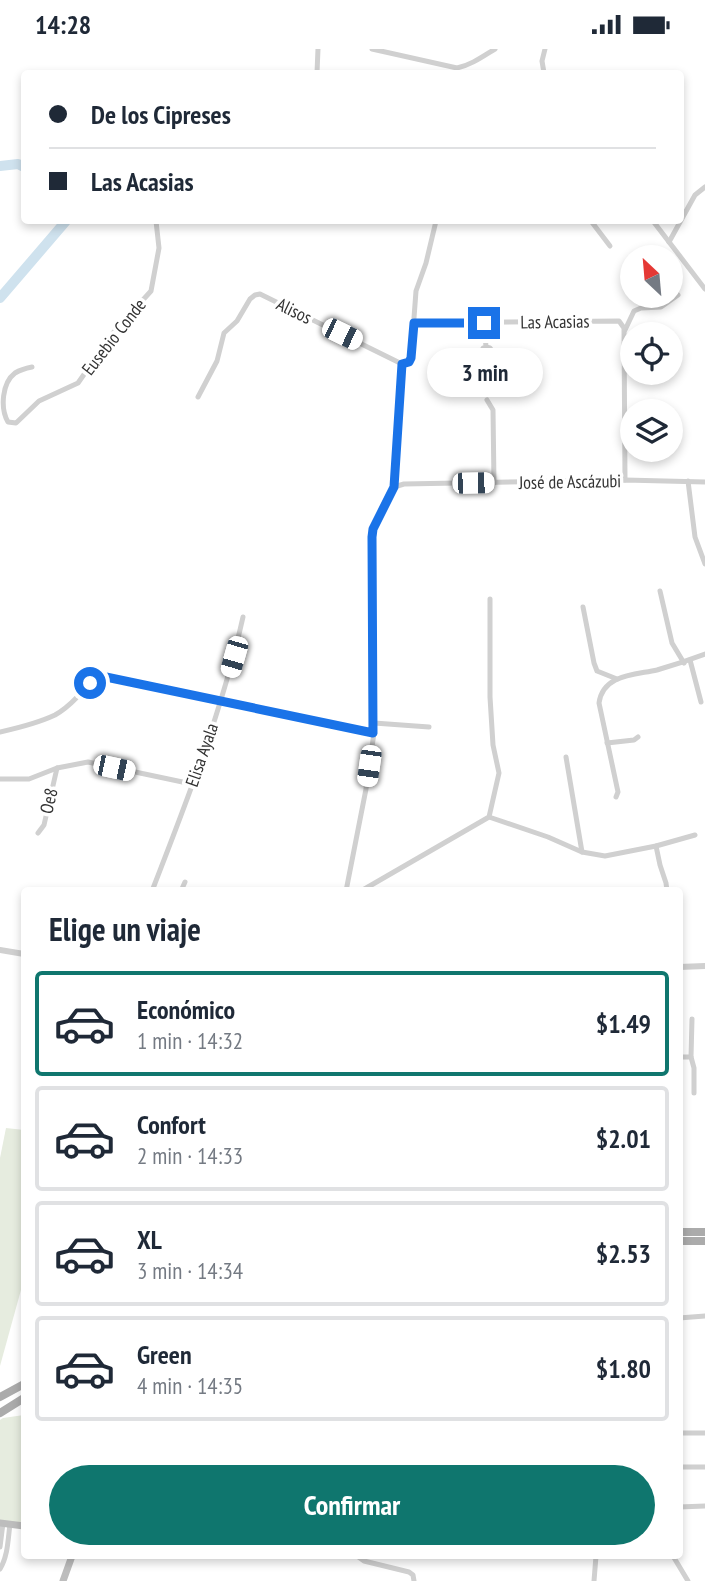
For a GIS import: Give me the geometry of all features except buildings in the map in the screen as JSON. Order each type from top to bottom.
[{"type":"main road","points":[[683,1232],[705,1232]]},
{"type":"main road","points":[[683,1241],[705,1241]]},
{"type":"main road","points":[[0,1397],[21,1386]]},
{"type":"main road","points":[[0,1413],[21,1400]]},
{"type":"main road","points":[[64,1581],[71,1559]]},
{"type":"street","points":[[317,70],[318,49]]},
{"type":"street","points":[[372,49],[401,53],[457,68],[466,66],[495,49]]},
{"type":"street","points":[[544,70],[542,61],[545,49]]},
{"type":"street","points":[[684,214],[695,194],[705,187]]},
{"type":"street","name":"Eusebio Conde","points":[[32,367],[16,372],[5,387],[3,413],[8,422],[16,423],[38,401],[78,383],[113,333],[150,291],[159,248],[156,224]]},
{"type":"street","points":[[347,887],[366,789],[373,733],[373,529],[394,487],[402,364],[409,362],[411,358],[416,291],[435,224]]},
{"type":"street","points":[[592,224],[610,246]]},
{"type":"street","points":[[655,224],[705,289]]},
{"type":"street","points":[[669,242],[679,224]]},
{"type":"street","name":"Alisos","points":[[198,397],[217,361],[224,333],[237,321],[250,299],[260,294],[402,364]]},
{"type":"street","points":[[628,322],[634,311],[641,308]]},
{"type":"street","name":"Las Acasias","points":[[414,323],[620,322]]},
{"type":"street","points":[[484,323],[486,347]]},
{"type":"street","points":[[624,385],[625,480]]},
{"type":"street","points":[[487,400],[494,410],[494,483]]},
{"type":"street","name":"José de Ascázubi","points":[[394,487],[404,484],[625,480],[705,482]]},
{"type":"street","points":[[688,481],[695,537],[705,564]]},
{"type":"street","points":[[695,537],[705,536]]},
{"type":"street","points":[[660,591],[672,643],[687,661],[701,702]]},
{"type":"street","points":[[368,887],[489,817],[499,773],[490,697],[490,599]]},
{"type":"street","points":[[583,607],[593,663],[597,671],[617,679]]},
{"type":"street","name":"Elisa Ayala","points":[[153,887],[221,702],[243,617]]},
{"type":"street","points":[[616,797],[618,792],[599,703],[600,695],[617,679],[687,661],[705,653]]},
{"type":"street","points":[[0,732],[60,712],[96,675],[373,733]]},
{"type":"street","points":[[373,723],[429,727]]},
{"type":"street","points":[[607,743],[634,740],[638,737]]},
{"type":"street","points":[[566,757],[582,852]]},
{"type":"street","points":[[0,779],[29,779],[57,768],[88,762],[192,784]]},
{"type":"street","name":"Oe8","points":[[38,833],[44,825],[57,768]]},
{"type":"street","points":[[489,817],[582,852],[605,856],[695,835]]},
{"type":"street","points":[[656,846],[666,887]]},
{"type":"street","points":[[183,887],[185,882]]},
{"type":"street","points":[[0,950],[21,954]]},
{"type":"street","points":[[683,967],[705,966]]},
{"type":"street","points":[[692,1020],[694,1093]]},
{"type":"street","points":[[683,1057],[691,1057]]},
{"type":"street","points":[[683,1318],[705,1316]]},
{"type":"street","points":[[683,1433],[705,1433]]},
{"type":"street","points":[[683,1467],[705,1467]]},
{"type":"street","points":[[683,1507],[705,1506]]},
{"type":"street","points":[[0,1547],[5,1523]]},
{"type":"street","points":[[0,1569],[5,1557],[5,1523]]},
{"type":"street","points":[[360,1559],[409,1572],[414,1581]]},
{"type":"street","points":[[594,1581],[596,1559]]},
{"type":"street","points":[[675,1559],[688,1581]]},
{"type":"shaded area","points":[[6,1128],[21,1130],[21,1290],[0,1366],[0,1158]]},
{"type":"shaded area","points":[[21,1415],[21,1528],[0,1524],[0,1420]]},
{"type":"waterway","points":[[0,166],[21,166]]},
{"type":"waterway","points":[[0,298],[63,224]]},
{"type":"route","points":[[90,683],[96,675],[373,733],[371,549],[373,529],[394,487],[402,364],[409,362],[411,358],[414,323],[484,323]]}]
